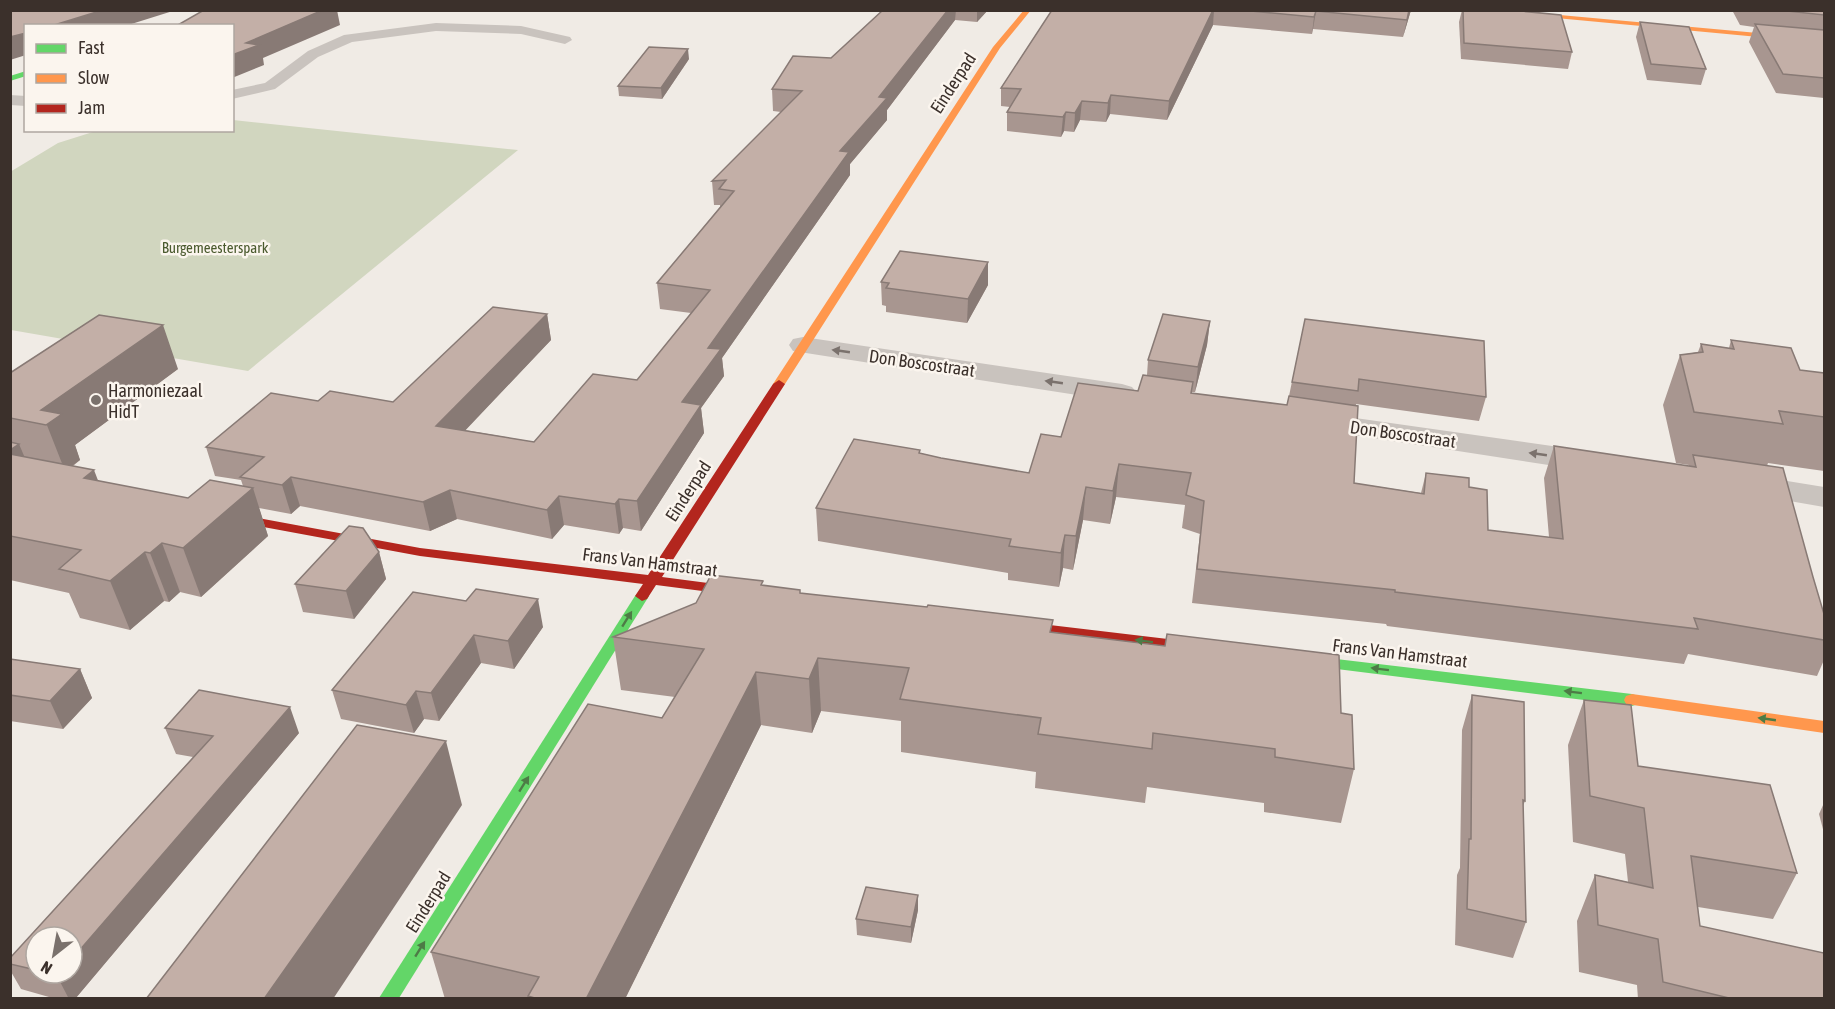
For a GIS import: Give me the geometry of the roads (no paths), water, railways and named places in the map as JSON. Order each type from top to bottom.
[{"type":"street","name":"Einderpad","points":[[389,999],[652,580],[803,345],[998,47],[1028,10]]},
{"type":"street","points":[[1474,10],[1824,41]]},
{"type":"street","name":"Don Boscostraat","points":[[803,345],[1144,396]]},
{"type":"street","name":"Don Boscostraat","points":[[1285,417],[1625,467]]},
{"type":"street","points":[[1719,481],[1824,496]]},
{"type":"street","name":"Frans Van Hamstraat","points":[[211,513],[420,552],[767,595]]},
{"type":"street","points":[[998,623],[1224,650]]},
{"type":"street","name":"Frans Van Hamstraat","points":[[1283,657],[1580,693],[1824,727]]},
{"type":"lane","points":[[234,95],[270,86],[313,54],[350,38],[435,27],[521,30],[565,40]]},
{"type":"place","name":"Harmoniezaal HidT","points":[[96,400]]},
{"type":"park label","name":"Burgemeesterspark","points":[[215,247]]}]
